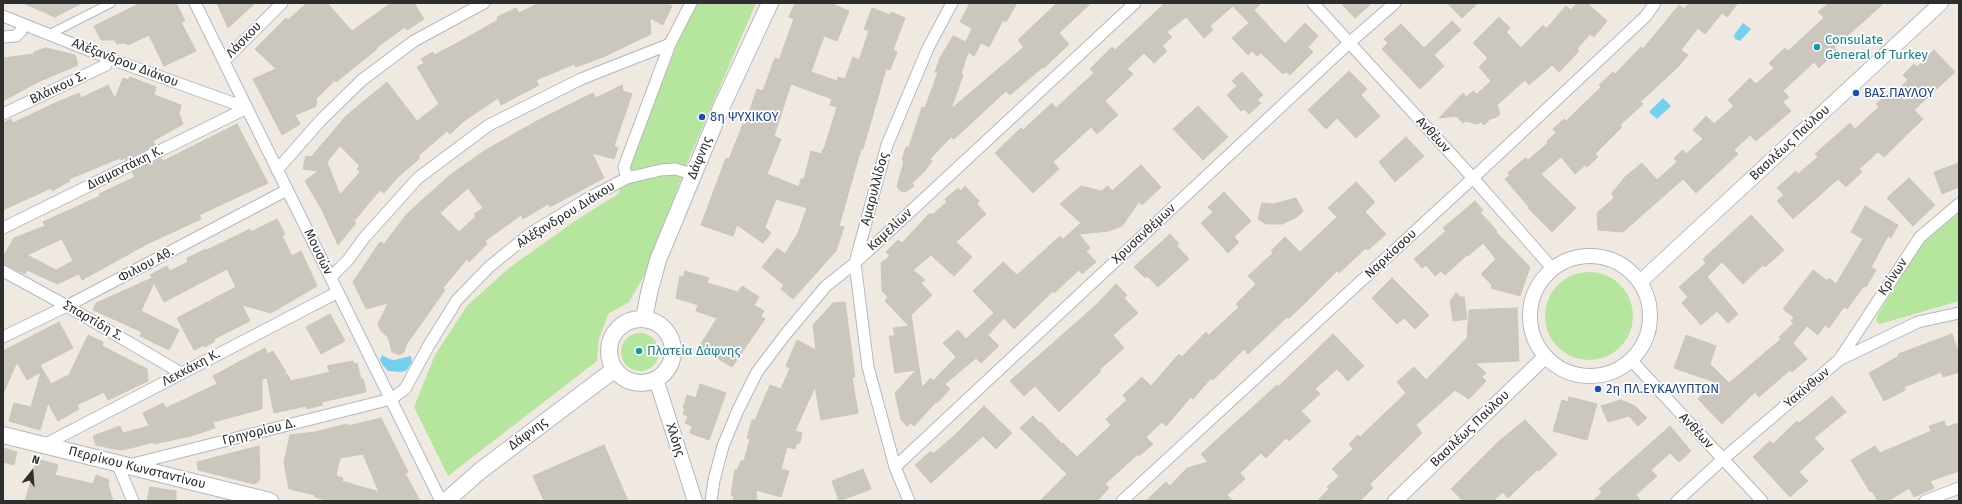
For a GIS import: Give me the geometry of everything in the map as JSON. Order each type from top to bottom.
[{"type":"main road","name":"Δάφνης","points":[[644,319],[658,260],[721,108],[770,3]]},
{"type":"main road","points":[[644,319],[654,321],[663,327],[673,344],[673,355],[670,365],[664,373],[656,379],[645,382],[633,381],[623,377],[615,369],[609,349],[616,330],[629,322],[644,319]]},
{"type":"main road","name":"Δάφνης","points":[[446,501],[480,471],[615,369]]},
{"type":"main road","name":"Περρίκου Κωνσταντίνου","points":[[3,435],[270,501]]},
{"type":"main road","name":"Δάφνης","points":[[466,501],[471,487],[480,471]]},
{"type":"street","points":[[50,34],[111,3]]},
{"type":"street","name":"Μουσών","points":[[195,3],[441,501]]},
{"type":"street","name":"Λάσκου","points":[[224,61],[282,3]]},
{"type":"street","points":[[278,170],[322,120],[362,80],[414,41],[484,3]]},
{"type":"street","points":[[627,178],[624,168],[670,44],[691,3]]},
{"type":"street","name":"Αμαρυλλίδος","points":[[909,501],[895,467],[868,367],[855,263],[887,145],[928,48],[952,3]]},
{"type":"street","name":"Καμελίων","points":[[711,501],[714,480],[723,446],[738,410],[757,372],[785,335],[826,286],[855,263],[1135,3]]},
{"type":"street","name":"Ανθέων","points":[[1313,3],[1473,178],[1552,268]]},
{"type":"street","name":"Χρυσανθέμων","points":[[895,467],[1349,43],[1395,3]]},
{"type":"street","name":"Ναρκίσσου","points":[[1122,501],[1473,178],[1646,16],[1655,3]]},
{"type":"street","name":"Βασιλέως Παύλου","points":[[1640,282],[1941,3]]},
{"type":"street","name":"Αλέξανδρου Διάκου","points":[[3,16],[108,58],[247,108]]},
{"type":"street","points":[[3,37],[16,36],[21,31],[22,24]]},
{"type":"street","points":[[331,277],[348,260],[364,238],[418,178],[489,125],[581,78],[670,44]]},
{"type":"street","name":"Βλάικου Σ.","points":[[3,114],[106,65],[108,58]]},
{"type":"street","name":"Διαμαντάκη Κ.","points":[[3,228],[247,108]]},
{"type":"street","name":"Αλέξανδρου Διάκου","points":[[391,399],[405,389],[429,345],[457,300],[489,267],[531,233],[587,199],[627,178],[661,170],[675,169],[693,174]]},
{"type":"street","name":"Φιλιου Αθ.","points":[[3,337],[67,306],[287,190]]},
{"type":"street","name":"Κρίνων","points":[[1839,360],[1920,237],[1959,204]]},
{"type":"street","points":[[1582,256],[1599,256],[1615,261],[1629,270],[1640,282],[1647,297],[1650,320],[1648,331],[1642,347],[1631,360],[1615,371],[1597,376],[1578,376],[1560,369],[1545,357],[1534,340],[1529,321],[1530,301],[1538,283],[1552,268],[1566,260],[1582,256]]},
{"type":"street","name":"Σπαρτίδη Σ.","points":[[3,272],[67,306],[181,373]]},
{"type":"street","name":"Λεκκάκη Κ.","points":[[44,445],[338,292]]},
{"type":"street","name":"Υακίνθων","points":[[1677,501],[1723,459],[1839,360],[1918,322],[1959,313]]},
{"type":"street","name":"Βασιλέως Παύλου","points":[[1395,501],[1545,357]]},
{"type":"street","name":"Ανθέων","points":[[1631,360],[1762,501]]},
{"type":"street","name":"Χλόης","points":[[656,379],[695,501]]},
{"type":"street","name":"Γρηγορίου Δ.","points":[[122,464],[391,399]]},
{"type":"street","points":[[122,464],[133,501]]},
{"type":"street","points":[[1925,501],[1959,488]]},
{"type":"green space","points":[[698,3],[756,3],[690,156],[644,276],[629,302],[608,314],[599,339],[597,361],[448,476],[414,407],[435,355],[467,306],[509,268],[575,221],[618,194],[678,42]]},
{"type":"green space","points":[[1959,210],[1959,301],[1880,324],[1876,321],[1878,314],[1921,245]]},
{"type":"green space","points":[[1589,272],[1606,275],[1614,279],[1626,291],[1630,299],[1633,316],[1630,333],[1626,341],[1614,353],[1606,357],[1589,360],[1572,357],[1564,353],[1552,341],[1548,333],[1545,316],[1548,299],[1552,291],[1564,279],[1572,275]]},
{"type":"green space","points":[[636,333],[644,333],[654,338],[658,345],[658,359],[654,366],[644,371],[636,371],[626,366],[624,363],[621,356],[621,348],[626,338],[629,336]]},
{"type":"water","points":[[1743,23],[1751,29],[1740,41],[1735,39],[1734,35]]},
{"type":"water","points":[[1663,98],[1671,106],[1657,119],[1649,112]]},
{"type":"water","points":[[382,355],[394,360],[411,356],[412,362],[407,370],[402,372],[388,371],[380,360]]},
{"type":"building","points":[[23,3],[82,3],[55,17]]},
{"type":"building","points":[[141,3],[176,3],[185,21],[181,22],[196,51],[164,66],[149,35],[128,45],[125,43],[117,44],[114,40],[101,40],[94,26]]},
{"type":"building","points":[[217,3],[255,3],[228,28]]},
{"type":"building","points":[[307,3],[327,3],[352,31],[391,3],[414,3],[424,19],[407,30],[405,27],[376,48],[377,49],[336,82],[335,80],[316,99],[317,103],[315,107],[295,115],[300,124],[282,135],[253,79],[276,69],[255,49],[286,18],[288,20]]},
{"type":"building","points":[[539,3],[665,3],[672,6],[663,25],[650,18],[651,34],[603,57],[576,67],[574,64],[536,80],[539,85],[501,105],[498,98],[464,121],[450,134],[447,131],[418,156],[420,158],[398,177],[384,193],[380,190],[354,221],[356,223],[338,245],[322,210],[305,181],[318,171],[303,169],[306,156],[311,157],[346,116],[387,82],[417,121],[439,104],[417,67],[424,63],[421,59],[433,52],[434,55],[459,42],[498,20],[497,17],[516,8],[519,13]],"holes":[[[340,146],[360,166],[357,169],[360,172],[340,195],[327,162]]]},
{"type":"building","points":[[795,3],[830,3],[849,11],[837,41],[824,36],[811,72],[837,81],[838,77],[845,79],[853,57],[859,60],[869,31],[864,29],[872,8],[890,15],[891,12],[905,18],[893,50],[897,52],[890,70],[886,69],[863,149],[861,149],[839,226],[844,227],[836,251],[793,299],[781,289],[784,285],[762,267],[777,248],[785,254],[798,233],[807,208],[776,199],[765,227],[771,233],[763,243],[737,225],[733,236],[701,225],[726,158],[729,159],[743,124],[745,125],[757,89],[763,91],[775,58],[779,60],[794,19],[789,17]],"holes":[[[791,84],[832,99],[830,105],[837,107],[824,149],[821,154],[811,151],[804,179],[801,179],[799,187],[767,174],[781,139],[774,136]]]},
{"type":"building","points":[[970,3],[1017,3],[1006,22],[1003,20],[989,47],[981,43],[974,56],[968,52],[961,74],[963,75],[951,109],[1024,47],[1018,40],[1057,3],[1091,3],[1059,33],[1069,44],[1044,68],[1043,67],[1010,95],[1006,91],[954,139],[951,137],[930,159],[932,161],[925,171],[912,183],[914,186],[907,191],[902,192],[897,187],[906,147],[909,147],[922,107],[925,108],[938,72],[935,72],[940,58],[953,36],[966,42],[972,28],[960,22]]},
{"type":"building","points":[[1165,3],[1261,3],[1254,10],[1285,44],[1305,23],[1318,36],[1308,47],[1313,52],[1290,75],[1286,72],[1283,74],[1261,53],[1257,56],[1252,51],[1248,55],[1232,38],[1249,23],[1233,6],[1210,26],[1213,30],[1204,38],[1186,17],[1167,32],[1172,37],[1162,46],[1167,51],[1154,63],[1144,53],[1127,69],[1133,74],[1105,101],[1118,115],[1097,134],[1091,127],[1053,162],[1059,169],[1033,193],[995,153],[1021,128],[1023,130],[1052,103],[1056,108],[1094,73],[1090,69],[1112,47],[1115,50]]},
{"type":"building","points":[[1341,3],[1372,3],[1355,18]]},
{"type":"building","points":[[1447,3],[1478,3],[1462,18]]},
{"type":"building","points":[[1577,3],[1587,3],[1607,21],[1594,37],[1590,34],[1577,49],[1579,51],[1559,72],[1552,65],[1529,85],[1525,80],[1497,105],[1500,114],[1497,117],[1490,119],[1484,125],[1481,122],[1476,124],[1466,121],[1463,123],[1456,116],[1439,118],[1463,93],[1466,97],[1473,91],[1477,94],[1491,81],[1479,67],[1488,58],[1473,43],[1499,17],[1510,28],[1506,32],[1521,48],[1543,25],[1546,29],[1566,6],[1571,10]]},
{"type":"building","points":[[1689,3],[1738,3],[1727,17],[1722,13],[1705,34],[1698,28],[1681,50],[1688,55],[1679,66],[1640,102],[1643,104],[1620,125],[1622,127],[1595,154],[1598,157],[1587,167],[1585,165],[1575,174],[1561,157],[1541,174],[1576,208],[1552,232],[1528,208],[1529,207],[1505,179],[1510,175],[1508,173],[1525,158],[1528,160],[1548,143],[1547,141],[1556,133],[1553,129],[1564,119],[1566,121],[1601,87],[1599,85],[1613,72],[1615,74],[1641,47],[1643,49],[1679,5],[1684,9]]},
{"type":"building","points":[[1829,3],[1884,3],[1834,48],[1837,51],[1819,68],[1814,62],[1783,91],[1789,97],[1783,102],[1791,111],[1756,141],[1750,135],[1734,150],[1738,154],[1696,193],[1683,179],[1623,232],[1598,230],[1597,213],[1614,198],[1612,193],[1625,177],[1642,163],[1657,180],[1677,162],[1674,158],[1683,150],[1686,154],[1703,139],[1693,130],[1706,116],[1714,124],[1734,106],[1728,100],[1750,78],[1756,84],[1774,68],[1769,63],[1785,48],[1788,51],[1824,18],[1818,12]]},
{"type":"building","points":[[1452,21],[1461,30],[1434,55],[1444,66],[1420,89],[1382,49],[1388,43],[1384,39],[1401,24],[1424,48]]},
{"type":"building","points":[[46,48],[75,55],[78,65],[38,82],[3,101],[3,58],[34,54],[34,52]]},
{"type":"building","points":[[1934,50],[1955,72],[1914,110],[1923,119],[1884,157],[1878,152],[1859,169],[1862,172],[1846,187],[1838,179],[1793,219],[1777,201],[1784,195],[1777,188],[1796,171],[1798,174],[1818,157],[1815,154],[1850,123],[1855,129],[1879,107],[1876,104],[1889,92],[1892,95],[1908,80],[1903,75],[1914,64],[1917,67]]},
{"type":"building","points":[[1349,71],[1367,89],[1361,95],[1380,116],[1356,138],[1337,118],[1326,129],[1308,110]]},
{"type":"building","points":[[1242,72],[1263,95],[1257,100],[1261,103],[1249,114],[1244,109],[1241,111],[1227,95],[1237,86],[1232,81]]},
{"type":"building","points":[[130,77],[156,87],[154,95],[181,105],[179,114],[183,124],[153,141],[155,145],[126,160],[125,158],[121,160],[120,158],[69,179],[70,181],[52,191],[51,188],[3,210],[3,123],[11,119],[13,123],[79,93],[81,98],[108,85],[115,98],[123,78],[128,80]]},
{"type":"building","points":[[622,85],[623,91],[632,94],[614,146],[618,148],[614,159],[592,153],[604,178],[550,207],[548,204],[523,219],[521,215],[485,241],[487,244],[469,262],[467,259],[443,288],[445,290],[406,345],[404,352],[400,355],[392,352],[388,337],[381,331],[378,324],[388,303],[366,309],[353,282],[380,242],[384,244],[406,215],[450,175],[484,151],[535,122],[593,93],[596,98]],"holes":[[[468,188],[483,208],[474,214],[476,216],[459,232],[440,213]]]},
{"type":"building","points":[[1198,106],[1228,137],[1203,160],[1173,129]]},
{"type":"building","points":[[237,124],[268,183],[199,215],[201,219],[147,244],[82,280],[79,274],[57,284],[27,270],[25,274],[3,264],[3,257],[14,238],[45,226],[43,222],[100,196],[99,194],[135,177],[132,172],[161,158],[163,161]],"holes":[[[62,239],[73,261],[56,270],[27,255]]]},
{"type":"building","points":[[1406,137],[1424,156],[1395,182],[1379,162]]},
{"type":"building","points":[[1959,163],[1959,187],[1942,194],[1934,172]]},
{"type":"building","points":[[1141,165],[1161,187],[1142,205],[1139,202],[1122,226],[1109,231],[1079,234],[1090,248],[1086,251],[1096,262],[1082,274],[1079,270],[1054,293],[1053,291],[1014,329],[1004,318],[988,335],[999,346],[981,363],[976,358],[945,384],[950,389],[914,426],[911,423],[907,426],[901,420],[895,393],[916,370],[895,373],[889,336],[895,336],[893,328],[909,326],[885,301],[888,297],[882,291],[881,263],[890,256],[886,252],[898,240],[902,243],[930,213],[932,215],[947,202],[945,199],[958,188],[961,191],[965,186],[979,201],[977,204],[986,214],[956,242],[972,257],[954,276],[931,255],[913,270],[925,280],[921,283],[932,295],[911,315],[922,387],[931,378],[933,381],[956,357],[943,343],[958,330],[966,339],[994,313],[973,291],[1003,262],[1017,275],[1060,236],[1063,239],[1081,223],[1060,204],[1081,186],[1101,191],[1108,186],[1112,191]]},
{"type":"building","points":[[1909,178],[1935,205],[1913,226],[1887,198]]},
{"type":"building","points":[[1356,182],[1375,202],[1365,212],[1386,234],[1368,250],[1366,248],[1339,273],[1337,271],[1288,319],[1287,317],[1248,354],[1244,349],[1213,380],[1211,378],[1193,399],[1191,397],[1166,426],[1162,422],[1146,437],[1153,444],[1139,456],[1138,454],[1105,484],[1109,488],[1097,501],[1040,501],[1067,474],[1020,428],[1033,416],[1077,457],[1111,425],[1106,419],[1127,400],[1123,395],[1142,377],[1151,386],[1179,354],[1182,357],[1206,332],[1209,335],[1239,307],[1236,304],[1256,284],[1248,276],[1273,253],[1271,251],[1285,237],[1300,252],[1337,217],[1328,208]]},
{"type":"building","points":[[1224,192],[1251,221],[1234,237],[1239,242],[1228,253],[1201,223],[1213,212],[1208,207]]},
{"type":"building","points":[[1296,198],[1303,211],[1297,217],[1282,224],[1266,224],[1258,219],[1262,203],[1273,204]]},
{"type":"building","points":[[1475,201],[1483,210],[1480,212],[1497,231],[1496,232],[1530,267],[1520,296],[1491,288],[1492,285],[1481,274],[1496,259],[1483,243],[1445,275],[1441,271],[1435,276],[1426,265],[1422,268],[1414,259],[1446,231],[1443,228]]},
{"type":"building","points":[[1865,206],[1898,225],[1891,238],[1888,236],[1871,267],[1876,270],[1866,287],[1864,286],[1847,309],[1844,307],[1829,328],[1825,325],[1818,335],[1807,326],[1793,343],[1807,359],[1792,372],[1790,370],[1759,397],[1755,392],[1722,424],[1698,399],[1715,382],[1674,368],[1686,335],[1716,346],[1710,364],[1729,383],[1781,339],[1779,337],[1794,323],[1791,321],[1794,317],[1783,309],[1813,270],[1827,281],[1829,278],[1836,284],[1863,239],[1851,232]]},
{"type":"building","points":[[1751,215],[1784,250],[1765,267],[1763,265],[1743,284],[1722,262],[1707,277],[1738,314],[1728,323],[1717,311],[1701,325],[1682,303],[1688,297],[1679,287],[1706,263],[1703,259]]},
{"type":"building","points":[[277,219],[285,234],[282,236],[292,256],[301,251],[317,286],[271,313],[242,305],[250,321],[214,339],[215,341],[205,347],[204,345],[194,350],[177,318],[236,287],[227,269],[164,302],[154,283],[141,311],[179,330],[169,350],[140,336],[142,332],[93,310],[96,303],[152,278],[150,275],[167,266],[170,271],[188,262],[187,258],[250,229],[251,232]]},
{"type":"building","points":[[1170,234],[1179,244],[1177,246],[1189,259],[1158,287],[1147,276],[1145,278],[1134,267]]},
{"type":"building","points":[[685,271],[709,278],[707,283],[738,292],[742,286],[759,297],[754,305],[764,311],[761,316],[765,319],[732,367],[699,347],[717,318],[696,311],[698,305],[676,298],[680,276],[683,277]]},
{"type":"building","points":[[1392,278],[1429,315],[1415,329],[1404,318],[1397,324],[1372,298]]},
{"type":"building","points":[[1116,284],[1127,295],[1124,298],[1138,313],[1113,335],[1124,348],[1099,370],[1101,371],[1059,412],[1035,386],[1024,396],[1010,381],[1096,305]]},
{"type":"building","points":[[1456,293],[1461,297],[1464,297],[1467,319],[1453,321],[1450,301]]},
{"type":"building","points":[[845,302],[855,377],[852,378],[858,413],[821,420],[815,387],[795,431],[802,433],[800,443],[797,443],[795,449],[787,447],[781,469],[789,471],[781,497],[756,490],[757,501],[733,501],[734,496],[731,495],[735,470],[737,470],[741,461],[744,461],[750,439],[747,438],[752,420],[755,420],[770,385],[781,389],[790,368],[786,366],[797,340],[816,350],[813,325],[833,303]]},
{"type":"building","points":[[1517,308],[1519,361],[1475,363],[1486,373],[1482,377],[1486,381],[1469,399],[1455,390],[1416,425],[1422,433],[1370,484],[1373,488],[1360,501],[1317,501],[1329,489],[1327,487],[1339,476],[1332,469],[1353,449],[1349,444],[1358,435],[1360,437],[1406,393],[1397,382],[1414,367],[1426,380],[1467,338],[1469,310]]},
{"type":"building","points":[[330,314],[345,341],[321,354],[306,327]]},
{"type":"building","points":[[59,322],[73,348],[40,365],[51,384],[69,375],[88,335],[103,342],[102,346],[147,369],[148,381],[108,400],[104,392],[77,405],[79,409],[58,421],[48,403],[40,430],[9,421],[14,403],[31,407],[41,372],[27,380],[17,362],[3,394],[3,351]]},
{"type":"building","points":[[1333,334],[1364,366],[1348,381],[1337,369],[1315,389],[1320,394],[1301,411],[1311,421],[1289,441],[1286,438],[1266,458],[1261,453],[1240,473],[1245,479],[1227,495],[1233,501],[1146,501],[1166,482],[1170,486],[1187,468],[1208,462],[1201,454],[1277,385],[1278,387]]},
{"type":"building","points":[[1952,334],[1959,354],[1959,372],[1943,377],[1941,372],[1904,387],[1905,390],[1884,401],[1869,373],[1899,356],[1898,354]]},
{"type":"building","points":[[265,348],[268,354],[273,351],[286,372],[280,375],[287,374],[291,381],[330,372],[327,366],[353,361],[354,364],[357,363],[366,392],[322,402],[322,405],[307,409],[306,406],[274,413],[267,378],[262,379],[262,409],[213,422],[215,428],[191,436],[154,444],[154,442],[127,449],[119,450],[96,445],[93,436],[120,426],[123,433],[149,426],[143,413],[163,403],[166,408],[217,384],[213,376]]},
{"type":"building","points":[[700,384],[726,393],[709,440],[690,433],[692,426],[685,423],[688,416],[683,414],[685,409],[683,408],[687,395],[696,398]]},
{"type":"building","points":[[1832,396],[1846,412],[1814,438],[1824,449],[1799,472],[1808,481],[1790,497],[1753,457],[1770,441],[1773,444],[1797,421],[1799,423]]},
{"type":"building","points":[[1569,397],[1597,404],[1587,440],[1553,431],[1562,400],[1568,402]]},
{"type":"building","points":[[1621,400],[1635,406],[1647,418],[1638,426],[1629,416],[1608,422],[1601,406]]},
{"type":"building","points":[[984,406],[1012,433],[996,449],[983,436],[931,483],[915,465],[931,451],[933,454],[955,435]]},
{"type":"building","points":[[381,418],[408,472],[405,473],[420,501],[329,501],[315,497],[315,495],[289,489],[284,462],[290,435],[315,432],[347,424],[348,426]],"holes":[[[363,454],[379,492],[342,481],[343,478],[336,476],[340,458]]]},
{"type":"building","points":[[1525,420],[1557,454],[1539,471],[1537,470],[1508,498],[1503,492],[1493,501],[1463,501],[1451,489],[1498,442]]},
{"type":"building","points":[[1944,421],[1946,427],[1959,423],[1959,471],[1930,481],[1934,488],[1914,497],[1909,488],[1888,501],[1878,501],[1872,491],[1870,492],[1851,460],[1875,446],[1880,453],[1931,431],[1929,426]]},
{"type":"building","points":[[1670,426],[1691,451],[1679,462],[1670,453],[1651,470],[1657,476],[1636,495],[1641,501],[1593,501],[1602,492],[1599,489]]},
{"type":"building","points":[[604,445],[628,501],[544,501],[533,476]]},
{"type":"building","points":[[259,446],[260,478],[258,482],[254,484],[198,470],[197,462]]},
{"type":"building","points":[[3,448],[17,452],[14,465],[3,462]]},
{"type":"building","points":[[37,459],[58,465],[55,475],[93,484],[96,475],[109,480],[108,484],[113,501],[25,501]]},
{"type":"building","points":[[863,469],[871,489],[839,501],[832,481]]},
{"type":"building","points":[[150,487],[176,491],[176,501],[147,501]]},
{"type":"place","name":"Consulate General of Turkey","points":[[1817,47]]},
{"type":"place","name":"ΒΑΣ.ΠΑΥΛΟΥ","points":[[1856,93]]},
{"type":"place","name":"8η ΨΥΧΙΚΟΥ","points":[[702,117]]},
{"type":"place","name":"Πλατεία Δάφνης","points":[[639,351]]},
{"type":"place","name":"2η ΠΛ.ΕΥΚΑΛΥΠΤΩΝ","points":[[1598,389]]}]
